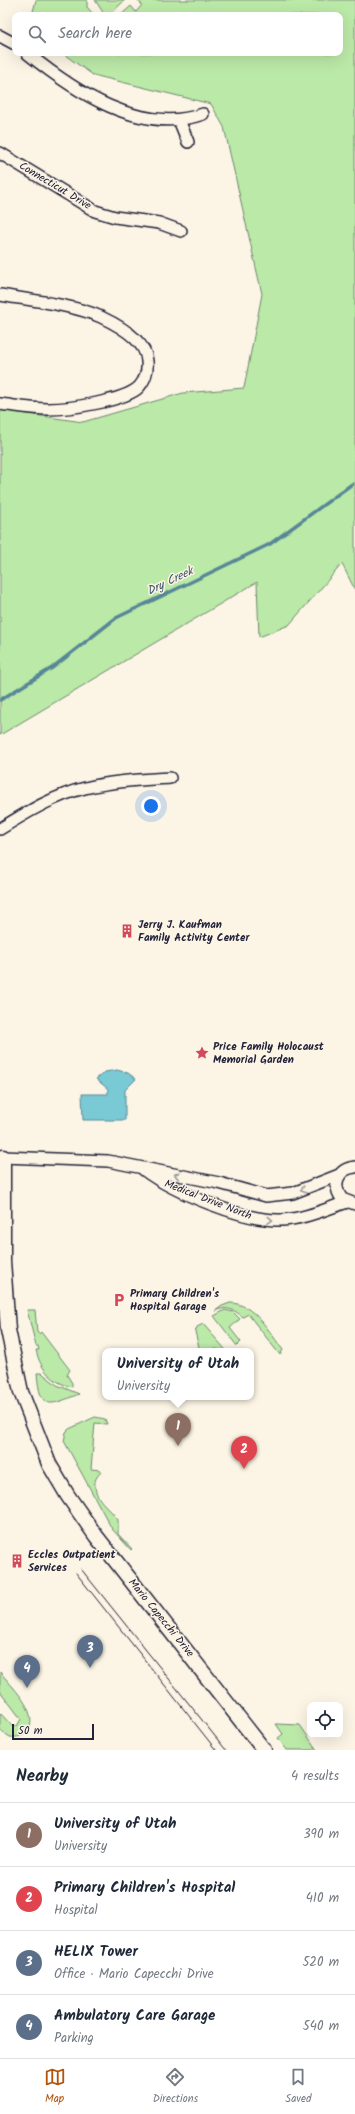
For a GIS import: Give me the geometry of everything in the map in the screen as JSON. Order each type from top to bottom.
[{"type":"main road","name":"Mario Capecchi Drive","points":[[1,1157],[3,1261],[8,1330],[21,1392],[49,1464],[68,1496],[96,1536],[264,1750]]},
{"type":"street","points":[[0,36],[12,42]]},
{"type":"street","points":[[31,56],[72,86],[113,107],[149,119],[179,120],[204,114]]},
{"type":"street","points":[[179,120],[188,142]]},
{"type":"street","name":"Connecticut Drive","points":[[0,153],[96,211],[115,217],[159,223],[181,231]]},
{"type":"street","points":[[0,295],[84,311],[101,317],[138,341],[146,354],[147,362],[144,379],[138,387],[123,396],[84,406],[58,409],[0,404]]},
{"type":"street","points":[[0,829],[57,798],[85,788],[119,782],[170,778]]},
{"type":"street","name":"Medical Drive North","points":[[1,1157],[92,1159],[125,1164],[208,1181],[266,1196],[276,1196],[312,1187],[338,1178],[343,1171],[355,1167]]},
{"type":"street","name":"Medical Drive North","points":[[144,1169],[159,1181],[176,1189],[263,1220],[294,1218],[348,1201]]},
{"type":"street","points":[[338,1178],[336,1188],[348,1201]]},
{"type":"green space","points":[[36,0],[87,0],[87,7],[91,12],[33,12]]},
{"type":"green space","points":[[95,0],[125,0],[112,12],[103,12]]},
{"type":"green space","points":[[138,0],[355,0],[355,590],[342,564],[289,625],[259,637],[257,582],[0,735],[0,410],[83,422],[183,393],[244,388],[262,294],[224,127],[211,104],[93,75],[66,56],[343,56],[343,12],[136,12],[142,5]]},
{"type":"green space","points":[[131,6],[136,12],[124,12]]},
{"type":"green space","points":[[230,1303],[239,1304],[247,1308],[261,1320],[283,1350],[280,1355],[248,1314],[243,1317],[230,1309],[215,1311]]},
{"type":"green space","points":[[27,1310],[35,1310],[37,1332],[39,1334],[41,1332],[70,1370],[67,1375],[72,1383],[72,1387],[53,1379],[44,1369],[38,1357],[36,1350],[39,1350],[38,1346],[36,1346]]},
{"type":"green space","points":[[225,1310],[233,1312],[240,1319],[230,1328],[241,1342],[237,1346],[214,1316]]},
{"type":"green space","points":[[203,1324],[224,1348],[199,1348],[195,1332],[197,1327]]},
{"type":"green space","points":[[37,1373],[42,1373],[57,1385],[79,1394],[60,1401],[48,1403],[44,1400],[38,1386]]},
{"type":"green space","points":[[95,1417],[105,1419],[107,1424],[95,1423],[91,1469],[101,1470],[95,1481],[95,1488],[99,1498],[118,1520],[118,1534],[132,1549],[131,1550],[112,1529],[64,1441],[66,1432],[69,1429]]},
{"type":"green space","points":[[0,1672],[22,1699],[30,1715],[31,1722],[29,1730],[20,1736],[10,1737],[0,1730],[0,1713],[13,1727],[17,1726],[21,1719],[0,1691]]},
{"type":"green space","points":[[276,1724],[300,1725],[307,1735],[307,1738],[309,1738],[317,1750],[287,1750],[278,1738],[283,1734]]},
{"type":"water","points":[[117,1070],[128,1073],[136,1079],[125,1090],[125,1120],[83,1120],[82,1094],[108,1094],[108,1089],[96,1079],[105,1072]]},
{"type":"waterway","name":"Dry Creek","points":[[0,700],[52,668],[116,618],[270,544],[352,484]]},
{"type":"tram line","points":[[81,1569],[226,1750]]},
{"type":"tram line","points":[[76,1573],[216,1750]]},
{"type":"place","name":"Jerry J. Kaufman Family Activity Center","points":[[127,931]]},
{"type":"place","name":"Price Family Holocaust Memorial Garden","points":[[202,1053]]},
{"type":"place","name":"Primary Children's Hospital Garage","points":[[119,1300]]},
{"type":"place","name":"University of Utah","points":[[178,1446]]},
{"type":"place","name":"Primary Children's Hospital","points":[[244,1469]]},
{"type":"place","name":"Eccles Outpatient Services","points":[[17,1561]]},
{"type":"place","name":"HELIX Tower","points":[[90,1668]]},
{"type":"place","name":"Ambulatory Care Garage","points":[[27,1688]]}]
